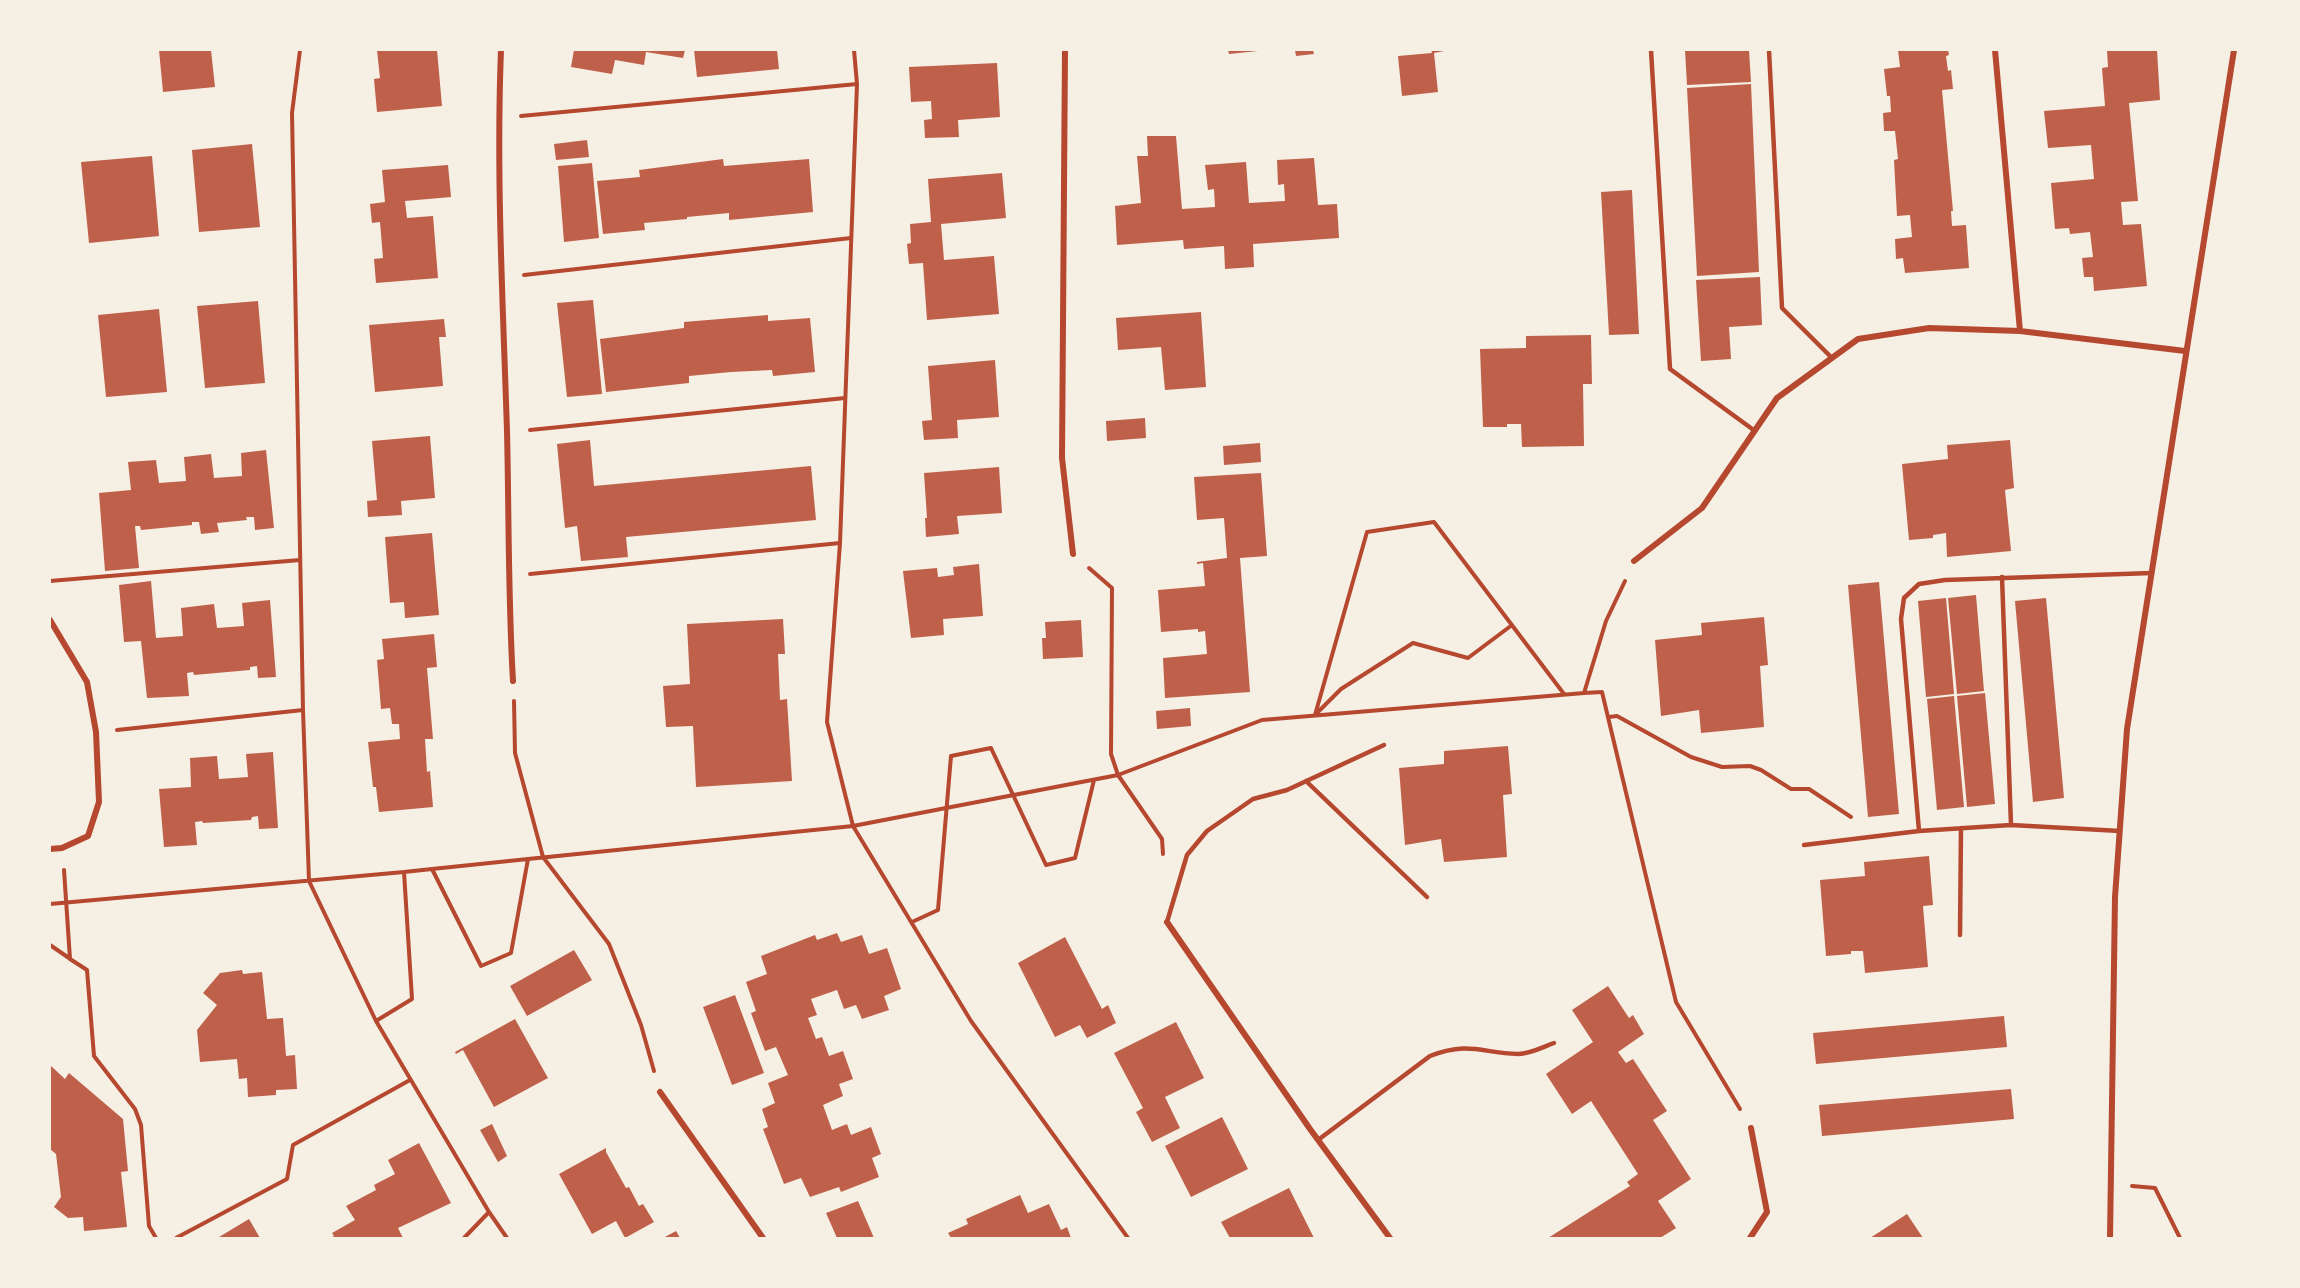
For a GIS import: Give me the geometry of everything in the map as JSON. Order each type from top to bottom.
[{"type":"street","points":[[501,50],[500,278],[507,432],[513,681]]},
{"type":"street","points":[[1065,50],[1062,458],[1073,554]]},
{"type":"street","points":[[1995,50],[2019,331]]},
{"type":"street","points":[[2110,1239],[2115,897],[2127,729],[2234,50]]},
{"type":"street","points":[[1634,561],[1702,508],[1777,398],[1858,339],[1929,328],[2019,331],[2185,351]]},
{"type":"street","points":[[50,620],[87,682],[96,732],[99,802],[88,836],[62,848],[50,849]]},
{"type":"street","points":[[1167,922],[1318,1140],[1390,1239]]},
{"type":"street","points":[[660,1092],[763,1239]]},
{"type":"street","points":[[1750,1239],[1767,1212],[1751,1128]]},
{"type":"lane","points":[[1651,50],[1671,369],[1755,431]]},
{"type":"lane","points":[[1769,50],[1782,308],[1832,358]]},
{"type":"lane","points":[[1919,831],[1901,619],[1904,598],[1918,584],[1945,580],[2152,573]]},
{"type":"lane","points":[[2002,577],[2011,825]]},
{"type":"lane","points":[[1167,922],[1187,855],[1207,831],[1253,799],[1287,790],[1384,745]]},
{"type":"lane","points":[[1306,781],[1427,897]]},
{"type":"lane","points":[[1804,845],[1919,831],[2011,825],[2120,831]]},
{"type":"lane","points":[[1960,936],[1961,828]]},
{"type":"lane","points":[[1318,1140],[1430,1056],[1450,1049],[1471,1047],[1521,1054],[1554,1043]]},
{"type":"path","points":[[300,50],[292,113],[303,710],[309,881],[376,1021],[507,1239]]},
{"type":"path","points":[[854,50],[857,84],[840,543],[827,722],[853,826],[971,1021],[1128,1239]]},
{"type":"path","points":[[499,118],[857,84]]},
{"type":"path","points":[[500,278],[851,238]]},
{"type":"path","points":[[507,432],[845,398]]},
{"type":"path","points":[[1315,715],[1367,532],[1434,522],[1564,695]]},
{"type":"path","points":[[509,576],[840,543]]},
{"type":"path","points":[[1073,554],[1112,588],[1111,754],[1118,775],[1162,839]]},
{"type":"path","points":[[50,581],[300,560]]},
{"type":"path","points":[[1584,693],[1606,621],[1634,561]]},
{"type":"path","points":[[1315,715],[1341,689],[1413,643],[1468,658],[1512,625]]},
{"type":"path","points":[[513,681],[515,753],[543,857],[609,944],[640,1025],[660,1092]]},
{"type":"path","points":[[50,904],[404,872],[853,826],[1118,775],[1262,720],[1602,692],[1676,1002],[1751,1128]]},
{"type":"path","points":[[96,732],[303,710]]},
{"type":"path","points":[[1609,717],[1617,716],[1691,758],[1722,767],[1750,766],[1761,770],[1791,789],[1809,789],[1880,836]]},
{"type":"path","points":[[912,922],[938,910],[951,756],[991,748],[1046,865],[1076,858],[1094,780]]},
{"type":"path","points":[[62,848],[68,903],[70,959]]},
{"type":"path","points":[[432,869],[481,966],[511,953],[528,859]]},
{"type":"path","points":[[376,1021],[412,999],[404,872]]},
{"type":"path","points":[[50,945],[87,970],[94,1056],[135,1109],[141,1125],[149,1226],[156,1239]]},
{"type":"path","points":[[176,1239],[287,1179],[294,1145],[410,1080]]},
{"type":"path","points":[[2110,1184],[2155,1188],[2180,1239]]},
{"type":"path","points":[[464,1239],[489,1212]]},
{"type":"building","points":[[159,50],[211,50],[215,87],[163,92]]},
{"type":"building","points":[[377,50],[437,50],[442,106],[377,112],[374,79],[380,78]]},
{"type":"building","points":[[574,50],[685,50],[683,58],[646,52],[644,65],[615,60],[612,74],[571,67]]},
{"type":"building","points":[[694,50],[777,50],[779,69],[697,77]]},
{"type":"building","points":[[1228,50],[1258,50],[1258,51],[1229,54]]},
{"type":"building","points":[[1295,50],[1313,50],[1314,54],[1296,56]]},
{"type":"building","points":[[1431,50],[1449,50],[1434,53],[1438,92],[1402,96],[1398,56],[1432,53]]},
{"type":"building","points":[[1685,50],[1749,50],[1751,82],[1687,85]]},
{"type":"building","points":[[1898,50],[1948,50],[1949,55],[1946,56],[1948,71],[1951,70],[1953,89],[1942,90],[1953,211],[1951,211],[1952,226],[1966,225],[1969,268],[1905,273],[1903,258],[1896,259],[1895,239],[1912,237],[1910,215],[1897,216],[1894,160],[1898,159],[1895,131],[1884,131],[1883,113],[1891,112],[1884,69],[1900,67]]},
{"type":"building","points":[[2107,50],[2157,50],[2160,100],[2129,103],[2138,201],[2121,202],[2123,225],[2141,224],[2147,286],[2094,291],[2093,277],[2084,277],[2082,258],[2093,257],[2090,232],[2070,234],[2069,228],[2055,229],[2051,183],[2094,179],[2091,145],[2048,148],[2044,111],[2105,106],[2102,68],[2108,67]]},
{"type":"building","points":[[997,63],[1000,117],[958,120],[959,137],[925,138],[924,120],[932,119],[931,101],[911,102],[909,67]]},
{"type":"building","points":[[1751,84],[1759,272],[1697,276],[1687,88]]},
{"type":"building","points":[[1147,136],[1176,136],[1182,209],[1215,207],[1214,189],[1208,190],[1205,165],[1246,162],[1249,203],[1285,201],[1284,184],[1278,185],[1277,160],[1314,158],[1318,205],[1337,204],[1339,238],[1253,244],[1254,267],[1225,269],[1224,246],[1184,249],[1183,240],[1117,245],[1115,206],[1141,203],[1137,156],[1148,156]]},
{"type":"building","points":[[587,140],[589,157],[556,160],[554,144]]},
{"type":"building","points":[[252,144],[260,227],[199,232],[192,150]]},
{"type":"building","points":[[152,156],[159,236],[89,243],[81,162]]},
{"type":"building","points":[[723,159],[724,166],[809,159],[813,212],[729,220],[729,213],[687,217],[687,219],[644,223],[645,230],[603,234],[597,181],[640,177],[639,170]]},
{"type":"building","points":[[592,163],[599,238],[564,242],[558,166]]},
{"type":"building","points":[[448,165],[451,197],[405,201],[407,218],[433,216],[438,278],[376,283],[374,259],[383,258],[380,222],[372,223],[370,204],[385,202],[382,170]]},
{"type":"building","points":[[1002,173],[1006,218],[941,224],[944,260],[994,256],[999,314],[927,320],[923,263],[909,264],[907,244],[911,243],[910,224],[931,222],[928,179]]},
{"type":"building","points":[[1632,190],[1639,334],[1609,335],[1601,192]]},
{"type":"building","points":[[1760,277],[1762,325],[1729,327],[1731,359],[1701,361],[1696,280]]},
{"type":"building","points":[[593,300],[602,394],[567,397],[557,303]]},
{"type":"building","points":[[258,301],[265,383],[205,388],[197,306]]},
{"type":"building","points":[[159,309],[167,392],[106,397],[98,315]]},
{"type":"building","points":[[1201,312],[1206,387],[1165,390],[1161,347],[1118,350],[1116,318]]},
{"type":"building","points":[[768,315],[768,321],[810,318],[815,372],[773,376],[772,370],[689,376],[689,383],[606,392],[600,339],[684,328],[684,322]]},
{"type":"building","points":[[444,319],[446,337],[439,337],[443,386],[375,392],[369,325]]},
{"type":"building","points":[[1591,335],[1592,384],[1583,384],[1584,446],[1522,447],[1521,424],[1507,424],[1507,427],[1483,427],[1480,349],[1526,348],[1526,336]]},
{"type":"building","points":[[995,360],[999,417],[957,420],[958,438],[924,440],[922,421],[932,420],[928,366]]},
{"type":"building","points":[[1145,418],[1146,438],[1107,441],[1106,421]]},
{"type":"building","points":[[430,436],[435,498],[401,501],[402,515],[368,517],[367,501],[377,500],[372,441]]},
{"type":"building","points":[[590,440],[594,486],[811,466],[816,520],[626,537],[628,557],[581,561],[577,526],[565,528],[557,444]]},
{"type":"building","points":[[2010,440],[2014,488],[2005,490],[2011,551],[1947,557],[1946,533],[1933,535],[1933,538],[1909,540],[1902,464],[1948,459],[1947,445]]},
{"type":"building","points":[[1260,443],[1261,462],[1224,465],[1223,446]]},
{"type":"building","points":[[266,450],[274,528],[255,530],[254,517],[246,517],[247,520],[217,523],[219,532],[201,534],[199,522],[192,522],[192,525],[141,530],[140,526],[135,526],[139,568],[105,571],[99,493],[131,490],[128,462],[156,460],[159,483],[186,481],[184,457],[211,454],[214,478],[242,476],[241,453]]},
{"type":"building","points":[[999,467],[1002,513],[957,516],[959,534],[926,537],[924,473]]},
{"type":"building","points":[[1261,473],[1267,556],[1240,558],[1250,692],[1165,698],[1163,658],[1207,654],[1205,631],[1198,632],[1198,629],[1161,632],[1158,590],[1205,586],[1203,563],[1197,564],[1197,562],[1227,558],[1224,518],[1197,520],[1194,477]]},
{"type":"building","points":[[432,533],[439,615],[405,618],[404,602],[390,603],[385,537]]},
{"type":"building","points":[[979,564],[983,616],[943,619],[944,635],[911,638],[903,571],[937,568],[938,577],[954,575],[953,567]]},
{"type":"building","points":[[151,581],[156,638],[183,636],[181,608],[214,604],[217,628],[244,626],[242,603],[270,600],[276,677],[258,678],[257,666],[250,667],[250,670],[194,675],[193,672],[187,673],[189,696],[147,698],[141,641],[124,642],[119,585]]},
{"type":"building","points":[[1879,582],[1899,814],[1868,817],[1848,585]]},
{"type":"building","points":[[1976,595],[1984,691],[1957,694],[1948,598]]},
{"type":"building","points":[[1946,598],[1954,694],[1926,697],[1918,601]]},
{"type":"building","points":[[2046,598],[2064,798],[2033,802],[2015,601]]},
{"type":"building","points":[[1764,617],[1768,665],[1760,666],[1764,727],[1701,733],[1699,710],[1661,716],[1655,640],[1702,635],[1701,623]]},
{"type":"building","points":[[783,619],[785,654],[778,654],[780,700],[787,699],[792,781],[696,787],[693,726],[666,727],[663,686],[690,684],[687,624]]},
{"type":"building","points":[[1081,620],[1083,657],[1043,659],[1042,638],[1046,638],[1045,622]]},
{"type":"building","points":[[434,634],[437,667],[427,668],[433,739],[425,739],[427,772],[430,771],[433,807],[379,812],[376,787],[373,787],[368,742],[400,739],[399,724],[392,724],[390,708],[381,709],[377,660],[384,659],[382,639]]},
{"type":"building","points":[[1985,693],[1995,804],[1967,807],[1957,696]]},
{"type":"building","points":[[1954,696],[1964,807],[1937,810],[1927,699]]},
{"type":"building","points":[[1190,708],[1191,726],[1157,729],[1156,711]]},
{"type":"building","points":[[1508,746],[1512,794],[1503,795],[1507,857],[1444,862],[1441,839],[1405,845],[1399,768],[1444,764],[1444,751]]},
{"type":"building","points":[[273,752],[278,828],[259,829],[258,816],[252,817],[251,820],[195,822],[197,845],[164,847],[159,789],[191,787],[190,758],[217,756],[219,779],[248,777],[246,754]]},
{"type":"building","points":[[1929,856],[1933,905],[1923,906],[1928,967],[1865,973],[1863,951],[1826,956],[1820,880],[1865,876],[1864,862]]},
{"type":"building","points":[[837,933],[841,942],[862,935],[869,954],[887,948],[901,989],[884,996],[889,1010],[862,1019],[856,1005],[844,1009],[837,990],[811,999],[817,1015],[808,1018],[816,1039],[822,1037],[829,1056],[843,1051],[853,1079],[839,1084],[843,1096],[823,1105],[832,1130],[847,1124],[851,1135],[871,1127],[881,1154],[872,1158],[879,1177],[841,1192],[839,1187],[810,1197],[801,1178],[784,1184],[763,1129],[768,1127],[762,1109],[775,1103],[768,1083],[788,1075],[776,1047],[765,1051],[751,1013],[756,1011],[746,982],[767,974],[761,956],[815,935],[817,940]]},
{"type":"building","points":[[1065,937],[1102,1009],[1108,1005],[1116,1023],[1087,1038],[1080,1025],[1055,1037],[1018,963]]},
{"type":"building","points":[[574,950],[592,980],[527,1016],[510,986]]},
{"type":"building","points":[[242,970],[243,974],[262,972],[267,1019],[283,1018],[286,1056],[295,1055],[297,1089],[276,1090],[276,1095],[248,1097],[247,1078],[239,1079],[237,1059],[200,1062],[197,1030],[217,1005],[203,993],[220,973]]},
{"type":"building","points":[[1608,986],[1629,1018],[1633,1015],[1644,1034],[1618,1052],[1626,1063],[1633,1059],[1667,1111],[1653,1120],[1691,1179],[1658,1201],[1676,1228],[1660,1238],[1548,1238],[1630,1186],[1627,1182],[1638,1174],[1591,1101],[1572,1114],[1546,1074],[1593,1042],[1572,1010]]},
{"type":"building","points":[[735,995],[764,1073],[732,1085],[703,1007]]},
{"type":"building","points":[[2004,1016],[2007,1047],[1816,1064],[1813,1033]]},
{"type":"building","points":[[515,1019],[548,1078],[494,1107],[463,1050],[456,1054],[455,1052]]},
{"type":"building","points":[[1176,1022],[1204,1078],[1165,1097],[1180,1128],[1152,1142],[1136,1112],[1143,1108],[1114,1053]]},
{"type":"building","points":[[50,1065],[65,1079],[69,1073],[123,1119],[128,1171],[121,1172],[127,1227],[84,1231],[83,1217],[68,1218],[54,1207],[61,1197],[56,1154],[50,1149]]},
{"type":"building","points":[[2011,1089],[2014,1119],[1822,1136],[1819,1105]]},
{"type":"building","points":[[1222,1117],[1248,1169],[1191,1197],[1165,1146]]},
{"type":"building","points":[[492,1124],[507,1156],[498,1162],[480,1130]]},
{"type":"building","points":[[419,1143],[451,1203],[398,1228],[403,1238],[331,1238],[334,1236],[332,1233],[355,1220],[346,1206],[376,1190],[374,1185],[395,1174],[388,1160]]},
{"type":"building","points":[[606,1148],[626,1188],[629,1187],[639,1206],[643,1204],[654,1222],[625,1238],[616,1221],[592,1234],[559,1174]]},
{"type":"building","points":[[1289,1188],[1314,1238],[1230,1238],[1221,1222]]},
{"type":"building","points":[[1020,1195],[1028,1213],[1049,1204],[1061,1230],[1067,1227],[1071,1238],[951,1238],[948,1233],[968,1224],[966,1219]]},
{"type":"building","points":[[858,1201],[874,1238],[837,1238],[826,1213]]},
{"type":"building","points":[[1907,1214],[1923,1238],[1870,1238]]},
{"type":"building","points":[[249,1219],[260,1238],[219,1237]]},
{"type":"building","points":[[676,1231],[680,1238],[663,1238]]}]
